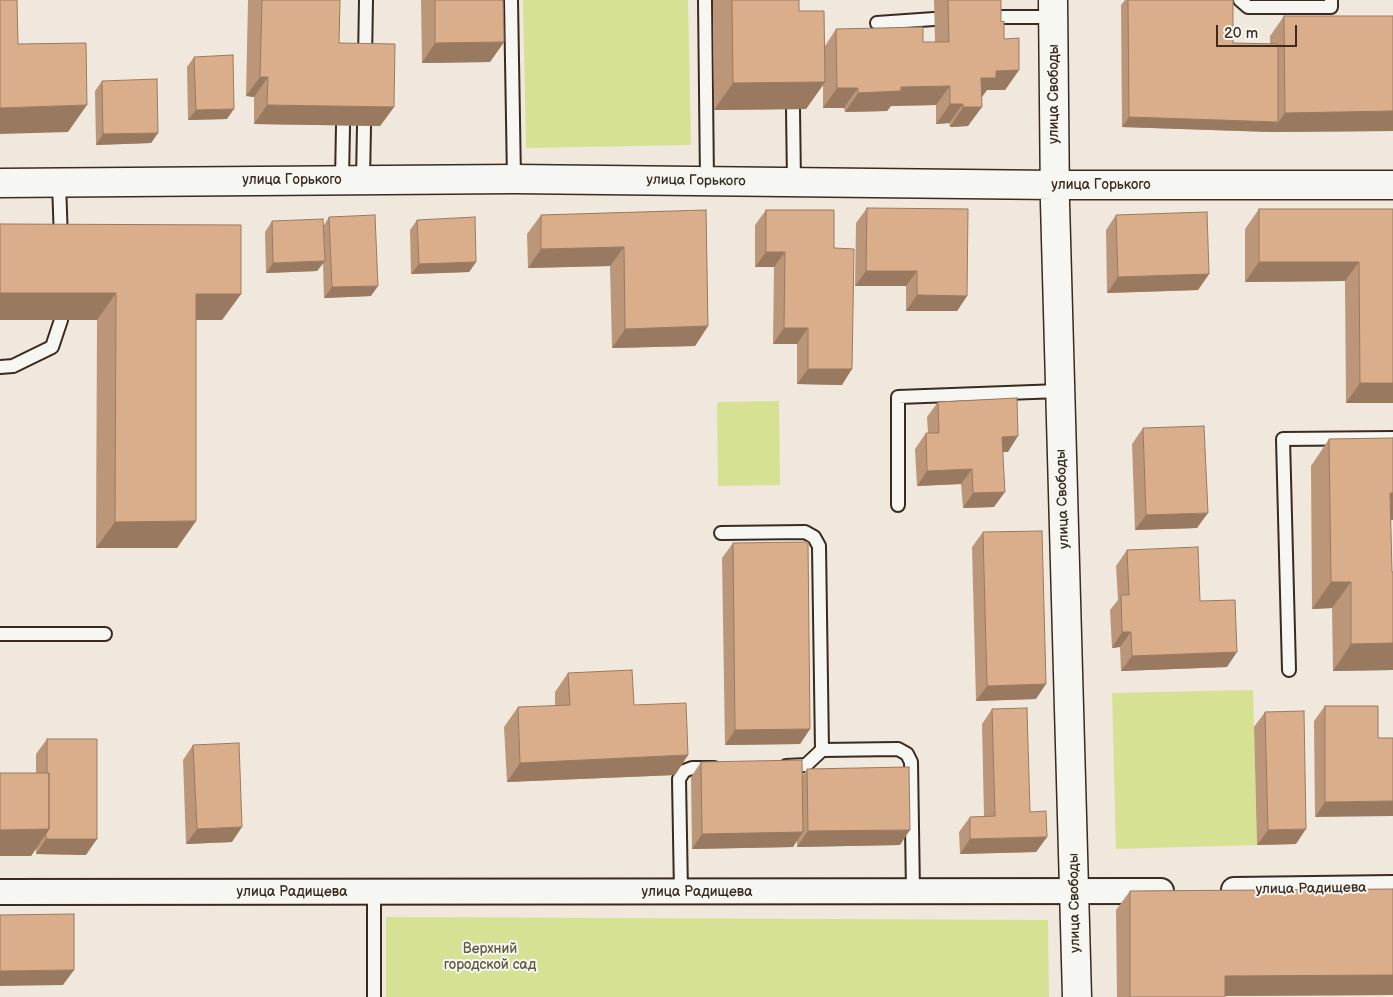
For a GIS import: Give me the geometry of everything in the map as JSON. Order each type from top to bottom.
[{"type":"street","name":"улица Свободы","points":[[1053,8],[1054,185],[1077,997]]},
{"type":"street","name":"улица Горького","points":[[0,183],[514,179],[1054,185],[1393,185]]},
{"type":"street","name":"улица Радищева","points":[[1209,891],[1393,888]]},
{"type":"street","name":"улица Радищева","points":[[0,892],[1180,891]]},
{"type":"lane","points":[[365,64],[366,0]]},
{"type":"lane","points":[[511,0],[514,179]]},
{"type":"lane","points":[[705,0],[707,181]]},
{"type":"lane","points":[[1240,0],[1248,7],[1331,7],[1331,0]]},
{"type":"lane","points":[[987,17],[1053,8]]},
{"type":"lane","points":[[877,22],[934,19]]},
{"type":"lane","points":[[793,109],[794,182]]},
{"type":"lane","points":[[344,126],[352,180]]},
{"type":"lane","points":[[352,180],[364,126]]},
{"type":"lane","points":[[59,182],[61,251]]},
{"type":"lane","points":[[0,367],[13,366],[52,347],[61,320]]},
{"type":"lane","points":[[898,505],[898,397],[1060,391]]},
{"type":"lane","points":[[1289,670],[1283,439],[1393,438]]},
{"type":"lane","points":[[721,533],[805,532],[814,537],[819,546],[822,750]]},
{"type":"lane","points":[[0,634],[105,634]]},
{"type":"lane","points":[[770,767],[806,765],[822,750],[898,749],[908,754],[911,762],[913,892]]},
{"type":"lane","points":[[681,892],[679,779],[684,771],[692,768],[731,767]]},
{"type":"lane","points":[[374,892],[374,997]]},
{"type":"green space","points":[[523,0],[688,0],[691,145],[526,148]]},
{"type":"green space","points":[[779,401],[780,485],[718,486],[717,402]]},
{"type":"green space","points":[[1253,690],[1257,845],[1116,849],[1112,693]]},
{"type":"green space","name":"Верхний городской сад","points":[[386,917],[1048,920],[1049,997],[386,997]]},
{"type":"building","points":[[0,0],[17,0],[18,44],[86,43],[87,105],[0,108]]},
{"type":"building","points":[[262,0],[340,0],[339,43],[395,44],[394,107],[267,105],[268,77],[260,77]]},
{"type":"building","points":[[435,0],[503,0],[504,42],[435,43]]},
{"type":"building","points":[[732,0],[799,0],[799,11],[824,11],[825,82],[733,83]]},
{"type":"building","points":[[948,0],[1001,0],[1001,22],[1004,21],[1004,39],[1019,38],[1019,70],[996,71],[996,78],[981,78],[982,107],[963,107],[963,104],[950,104],[950,86],[901,87],[901,91],[858,93],[858,88],[837,88],[836,29],[923,27],[923,42],[949,42]]},
{"type":"building","points":[[1128,0],[1233,0],[1233,43],[1278,44],[1278,122],[1129,117]]},
{"type":"building","points":[[1284,16],[1393,16],[1393,111],[1285,113]]},
{"type":"building","points":[[233,55],[234,109],[196,110],[194,57]]},
{"type":"building","points":[[157,79],[158,133],[103,134],[102,81]]},
{"type":"building","points":[[867,208],[968,209],[967,296],[917,295],[917,271],[866,271]]},
{"type":"building","points":[[1259,209],[1393,209],[1393,383],[1360,383],[1359,262],[1259,262]]},
{"type":"building","points":[[706,210],[708,326],[625,329],[624,247],[541,249],[541,215]]},
{"type":"building","points":[[766,210],[834,210],[834,248],[854,249],[852,369],[808,369],[808,328],[784,328],[785,252],[766,252]]},
{"type":"building","points":[[1207,212],[1209,274],[1118,277],[1116,215]]},
{"type":"building","points":[[375,215],[378,286],[332,287],[329,217]]},
{"type":"building","points":[[475,217],[476,262],[419,264],[417,220]]},
{"type":"building","points":[[323,219],[325,261],[273,263],[272,221]]},
{"type":"building","points":[[0,224],[241,225],[241,294],[196,294],[196,521],[115,522],[116,293],[0,293]]},
{"type":"building","points":[[1017,398],[1018,436],[1002,437],[1005,492],[973,493],[972,469],[927,471],[926,433],[939,433],[938,402]]},
{"type":"building","points":[[1204,426],[1208,513],[1146,515],[1143,428]]},
{"type":"building","points":[[1393,438],[1393,493],[1390,493],[1393,643],[1351,644],[1351,582],[1331,582],[1329,439]]},
{"type":"building","points":[[1042,531],[1046,684],[987,686],[983,532]]},
{"type":"building","points":[[808,542],[810,729],[735,730],[733,543]]},
{"type":"building","points":[[1198,547],[1200,601],[1235,600],[1237,652],[1132,656],[1131,632],[1122,632],[1121,595],[1129,595],[1127,550]]},
{"type":"building","points":[[632,670],[634,705],[686,703],[688,755],[520,763],[518,707],[570,705],[568,673]]},
{"type":"building","points":[[1325,706],[1378,706],[1378,738],[1393,738],[1393,801],[1325,802]]},
{"type":"building","points":[[1027,708],[1030,812],[1046,811],[1047,837],[970,839],[970,817],[995,816],[992,709]]},
{"type":"building","points":[[1304,711],[1306,829],[1268,830],[1265,712]]},
{"type":"building","points":[[47,739],[97,739],[97,839],[46,839],[49,829]]},
{"type":"building","points":[[239,743],[242,827],[197,829],[193,745]]},
{"type":"building","points":[[802,760],[803,832],[702,834],[701,762]]},
{"type":"building","points":[[909,767],[910,830],[808,831],[807,769]]},
{"type":"building","points":[[0,773],[49,773],[49,829],[0,830]]},
{"type":"building","points":[[1393,889],[1393,975],[1225,976],[1225,997],[1130,997],[1130,891]]},
{"type":"building","points":[[74,914],[74,970],[0,971],[0,915]]}]
